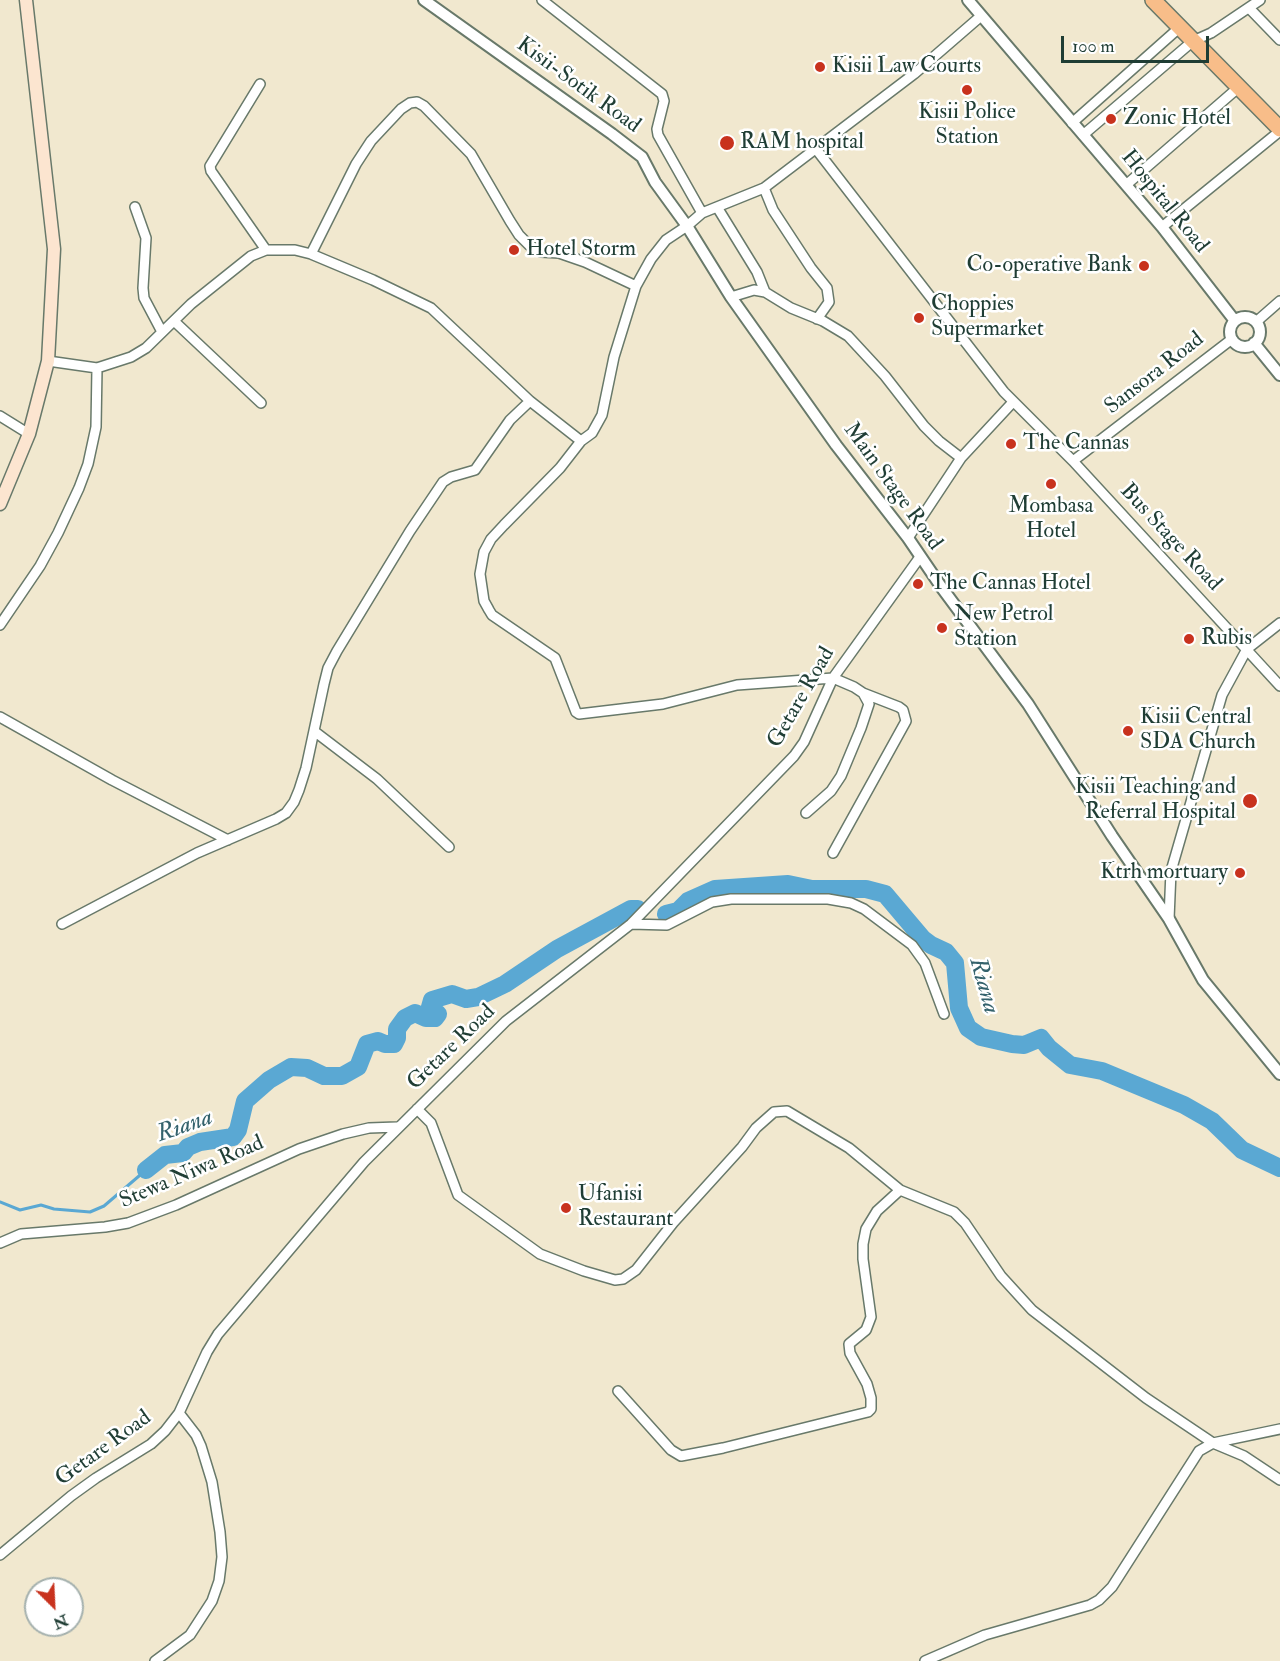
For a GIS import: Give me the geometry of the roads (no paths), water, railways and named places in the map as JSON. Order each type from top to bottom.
[{"type":"highway","points":[[1154,0],[1179,28],[1200,39],[1239,87],[1280,130]]},
{"type":"main road","points":[[0,504],[29,434],[48,361],[54,249],[26,0]]},
{"type":"street","name":"Kisii-Sotik Road","points":[[424,0],[612,134],[642,158],[655,182],[687,226]]},
{"type":"street","points":[[542,0],[662,94],[664,101],[657,129],[658,135],[702,213]]},
{"type":"street","name":"Hospital Road","points":[[968,0],[1162,227],[1235,321]]},
{"type":"street","points":[[1083,135],[1200,39],[1250,9],[1260,0]]},
{"type":"street","points":[[1250,9],[1280,40]]},
{"type":"street","points":[[834,853],[906,721],[903,710],[899,706],[863,693],[833,678],[737,685],[663,704],[583,714],[576,712],[558,662],[492,615],[484,601],[480,574],[484,552],[491,539],[560,468],[581,441],[592,433],[602,415],[614,357],[636,286],[651,259],[666,240],[702,213],[764,188],[914,74],[981,16]]},
{"type":"street","points":[[1071,123],[1179,28]]},
{"type":"street","points":[[260,84],[210,166],[211,171],[266,250]]},
{"type":"street","points":[[1126,185],[1239,87]]},
{"type":"street","points":[[311,254],[356,164],[371,141],[401,109],[410,103],[417,102],[424,106],[471,154],[519,235],[530,245],[541,252],[559,253],[585,262],[636,286]]},
{"type":"street","points":[[1162,227],[1280,130]]},
{"type":"street","name":"Bus Stage Road","points":[[816,149],[1013,402],[1073,461],[1280,686]]},
{"type":"street","points":[[764,188],[773,210],[826,288],[829,302],[818,319]]},
{"type":"street","points":[[135,207],[146,238],[144,298],[162,332]]},
{"type":"street","points":[[717,207],[757,272],[765,292]]},
{"type":"street","name":"Main Stage Road","points":[[687,226],[731,297],[836,445],[908,538],[1028,704],[1112,836],[1169,919],[1203,980],[1280,1074]]},
{"type":"street","points":[[48,361],[97,368],[131,357],[146,348],[190,304],[251,256],[266,250],[295,250],[311,254],[373,280],[431,308],[530,401],[581,441]]},
{"type":"street","points":[[731,297],[754,290],[765,292],[791,308],[818,319],[848,336],[885,376],[924,426],[961,458]]},
{"type":"street","points":[[1256,322],[1280,301]]},
{"type":"street","points":[[1241,317],[1247,317],[1256,322],[1260,331],[1254,343],[1242,346],[1232,339],[1230,329],[1235,321],[1241,317]]},
{"type":"street","points":[[174,321],[261,403]]},
{"type":"street","name":"Sansora Road","points":[[1073,461],[1232,339]]},
{"type":"street","points":[[1254,343],[1280,375]]},
{"type":"street","points":[[0,625],[40,566],[79,488],[88,464],[96,427],[97,368]]},
{"type":"street","points":[[62,924],[197,853],[286,813],[299,790],[328,668],[337,651],[410,531],[443,482],[451,477],[475,470],[510,420],[530,401]]},
{"type":"street","points":[[908,538],[961,458],[1013,402]]},
{"type":"street","points":[[0,416],[29,434]]},
{"type":"street","name":"Getare Road","points":[[0,1555],[71,1496],[151,1444],[165,1431],[179,1413],[207,1352],[218,1334],[364,1162],[506,1021],[631,924],[794,756],[804,742],[833,678],[920,557]]},
{"type":"street","points":[[1169,919],[1171,871],[1222,695],[1246,650],[1280,623]]},
{"type":"street","points":[[806,813],[831,791],[841,776],[869,704],[863,693]]},
{"type":"street","points":[[0,717],[112,780],[228,840]]},
{"type":"street","points":[[314,731],[377,779],[449,847]]},
{"type":"street","points":[[631,924],[667,925],[712,902],[731,899],[752,897],[828,899],[851,903],[864,909],[912,945],[925,963],[944,1014]]},
{"type":"street","points":[[417,1108],[431,1123],[458,1195],[540,1254],[615,1280],[623,1279],[636,1270],[673,1223],[742,1147],[756,1128],[779,1110],[787,1111],[842,1143],[900,1190],[954,1212],[965,1222],[1001,1276],[1032,1310],[1146,1398],[1213,1443],[1244,1456],[1280,1480]]},
{"type":"street","name":"Stewa Niwa Road","points":[[0,1243],[21,1234],[105,1227],[128,1222],[176,1205],[299,1149],[369,1128],[398,1127]]},
{"type":"street","points":[[618,1391],[671,1450],[681,1456],[723,1448],[867,1412],[871,1409],[871,1398],[867,1384],[850,1353],[849,1344],[866,1330],[871,1317],[863,1244],[866,1229],[877,1211],[900,1190]]},
{"type":"street","points":[[155,1661],[190,1635],[212,1601],[219,1581],[222,1557],[212,1482],[196,1435],[179,1413]]},
{"type":"street","points":[[925,1661],[984,1635],[1090,1605],[1100,1600],[1112,1587],[1199,1451],[1213,1443],[1280,1429]]},
{"type":"waterway","name":"Riana","points":[[666,914],[678,911],[688,901],[715,889],[788,884],[812,889],[866,889],[885,894],[923,939],[946,952],[955,963],[959,1008],[968,1028],[981,1037],[1012,1044],[1024,1045],[1041,1038],[1049,1048],[1070,1065],[1102,1071],[1184,1105],[1212,1121],[1242,1150],[1280,1168]]},
{"type":"waterway","name":"Riana","points":[[146,1170],[165,1155],[183,1153],[188,1147],[200,1142],[233,1137],[238,1130],[245,1101],[269,1080],[291,1067],[307,1068],[324,1076],[342,1076],[358,1067],[367,1044],[378,1041],[394,1044],[397,1029],[405,1018],[415,1013],[426,1018],[435,1018],[438,1014],[430,1007],[432,1000],[452,994],[466,999],[478,997],[505,984],[557,949],[631,909],[638,909]]},
{"type":"waterway","name":"Riana","points":[[0,1202],[20,1210],[41,1205],[54,1209],[90,1212],[104,1206],[146,1170]]},
{"type":"place","name":"Kisii Law Courts","points":[[820,67]]},
{"type":"place","name":"Kisii Police Station","points":[[967,90]]},
{"type":"place","name":"Zonic Hotel","points":[[1111,119]]},
{"type":"place","name":"RAM hospital","points":[[727,143]]},
{"type":"place","name":"Hotel Storm","points":[[514,250]]},
{"type":"place","name":"Co-operative Bank","points":[[1144,266]]},
{"type":"place","name":"Choppies Supermarket","points":[[919,318]]},
{"type":"place","name":"The Cannas","points":[[1011,444]]},
{"type":"place","name":"Mombasa Hotel","points":[[1051,484]]},
{"type":"place","name":"The Cannas Hotel","points":[[918,584]]},
{"type":"place","name":"New Petrol Station","points":[[942,628]]},
{"type":"place","name":"Rubis","points":[[1189,639]]},
{"type":"place","name":"Kisii Central SDA Church","points":[[1128,731]]},
{"type":"place","name":"Kisii Teaching and Referral Hospital","points":[[1250,801]]},
{"type":"place","name":"Ktrh mortuary","points":[[1240,873]]},
{"type":"place","name":"Ufanisi Restaurant","points":[[566,1208]]}]
